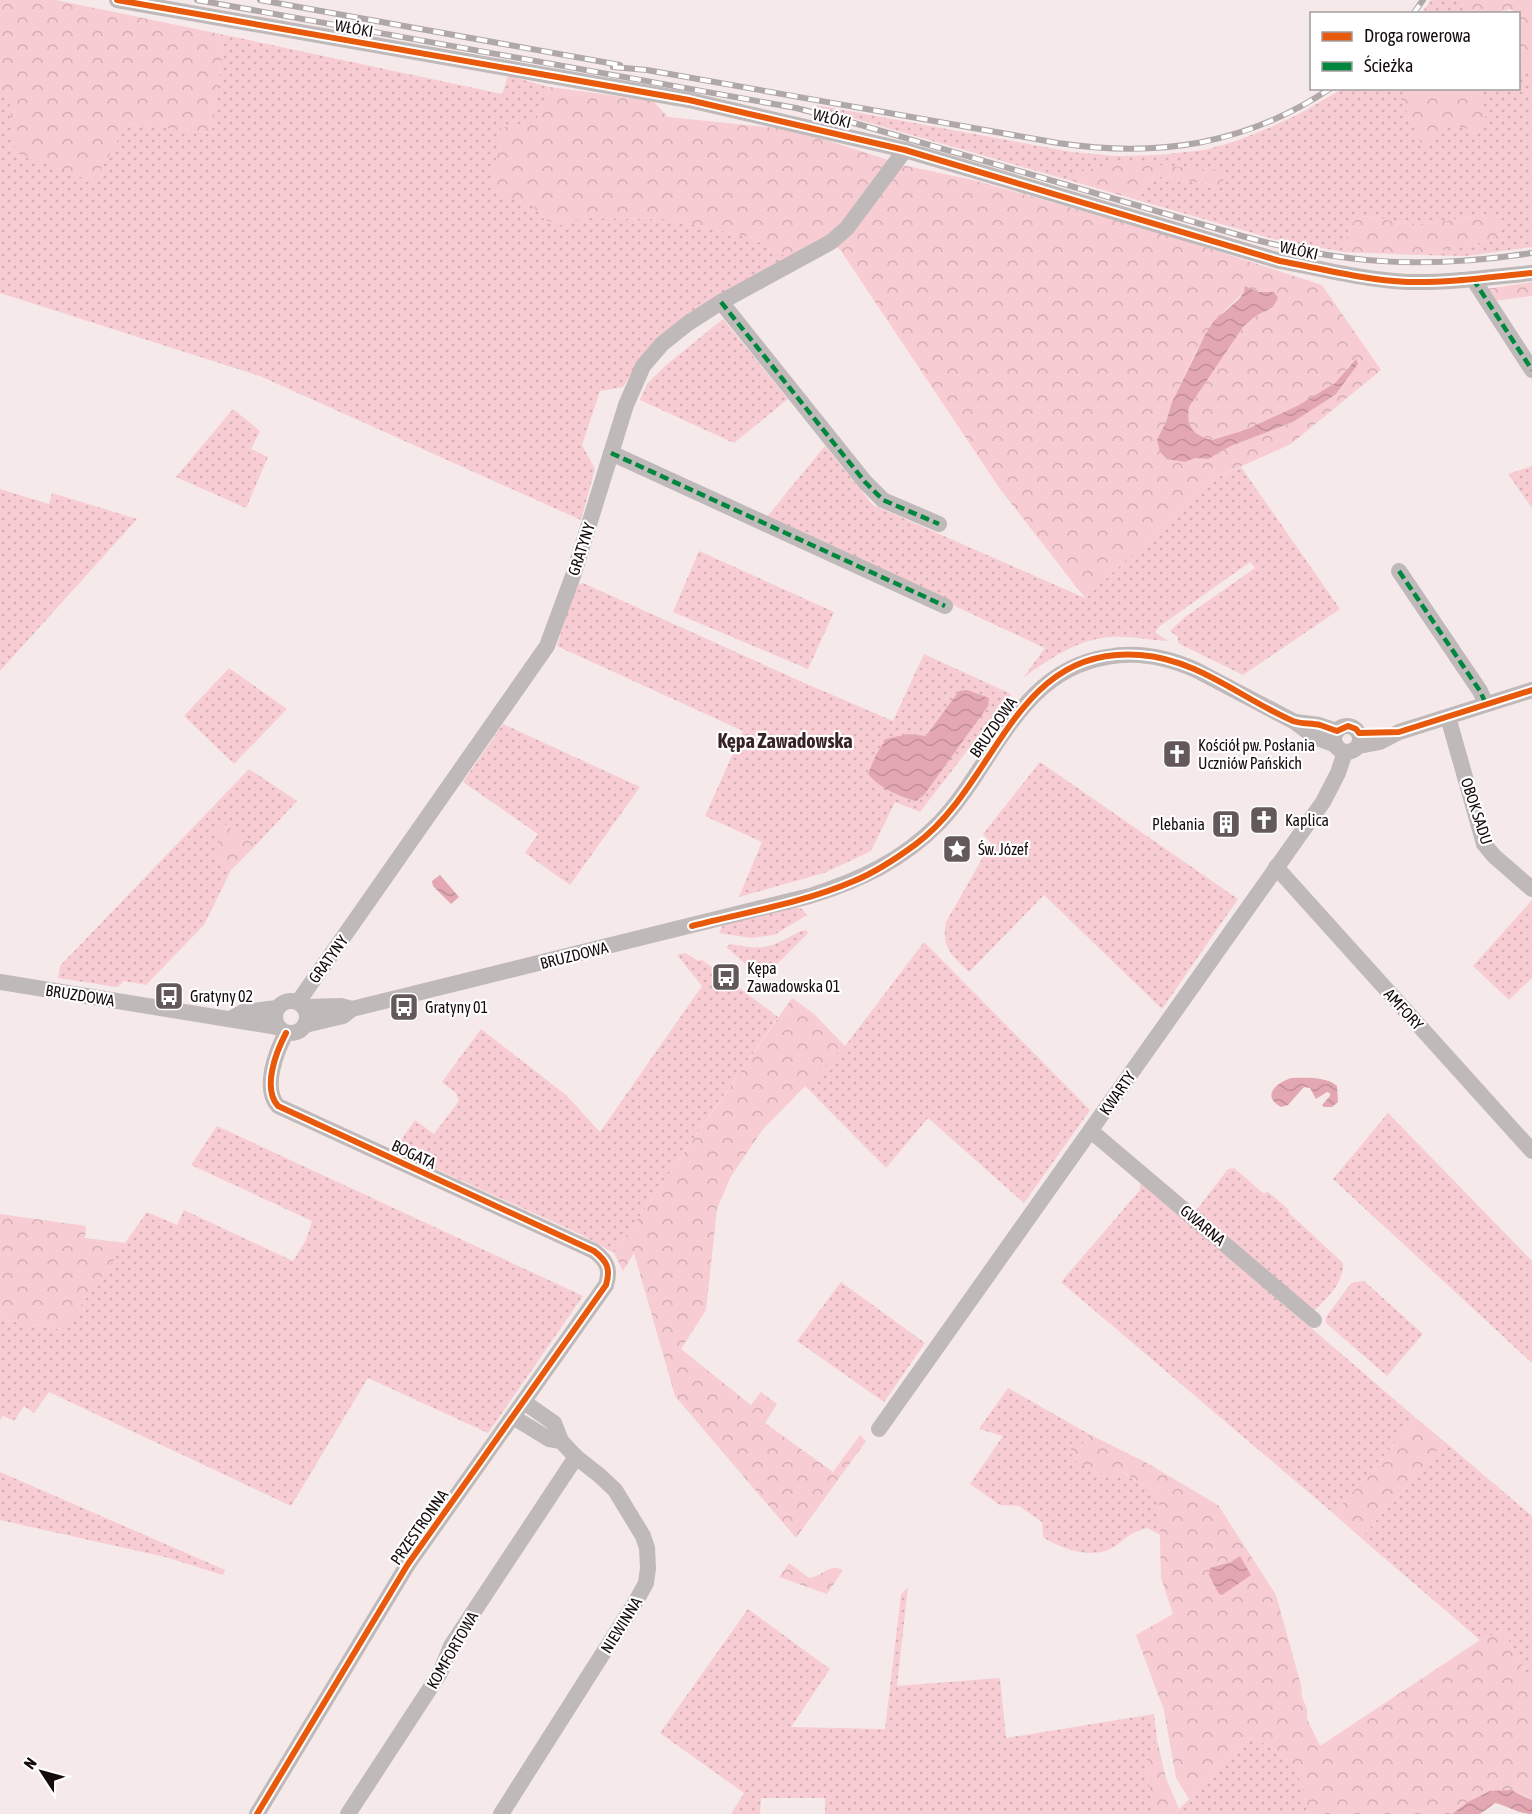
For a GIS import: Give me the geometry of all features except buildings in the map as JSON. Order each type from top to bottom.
[{"type":"street","name":"WŁÓKI","points":[[117,0],[689,100],[905,150],[1281,261],[1388,280],[1426,282],[1532,273]]},
{"type":"street","name":"GRATYNY","points":[[301,1005],[547,646],[574,573],[626,405],[643,366],[662,344],[687,324],[721,302],[831,242],[847,228],[905,150]]},
{"type":"street","points":[[1473,279],[1532,370]]},
{"type":"street","points":[[721,302],[865,482],[883,500],[939,524]]},
{"type":"street","points":[[611,453],[945,606]]},
{"type":"street","points":[[1399,571],[1480,691],[1486,704]]},
{"type":"street","name":"BRUZDOWA","points":[[305,1025],[343,1016],[352,1009],[810,896],[855,881],[892,860],[937,825],[963,796],[1005,730],[1036,692],[1051,680],[1082,663],[1125,654],[1168,660],[1196,670],[1295,722],[1319,725],[1347,741],[1380,742],[1399,732],[1532,690]]},
{"type":"street","name":"OBOK SADU","points":[[1448,717],[1484,844],[1532,890]]},
{"type":"street","name":"KWARTY","points":[[879,1429],[1323,802],[1338,773],[1347,741]]},
{"type":"street","name":"AMFORY","points":[[1276,867],[1532,1151]]},
{"type":"street","name":"BRUZDOWA","points":[[0,982],[232,1018],[282,1030]]},
{"type":"street","points":[[285,1002],[301,1005],[308,1017],[305,1025],[297,1033],[282,1030],[274,1018],[277,1008],[285,1002]]},
{"type":"street","name":"BRUZDOWA","points":[[301,1005],[341,1006],[352,1009]]},
{"type":"street","name":"BRUZDOWA","points":[[232,1018],[243,1012],[277,1008]]},
{"type":"street","name":"BOGATA","points":[[282,1030],[273,1073],[271,1096],[278,1106],[594,1251],[607,1263]]},
{"type":"street","name":"GWARNA","points":[[1091,1131],[1314,1320]]},
{"type":"street","name":"PRZESTRONNA","points":[[257,1814],[408,1564],[606,1285],[609,1276],[607,1263]]},
{"type":"street","name":"NIEWINNA","points":[[501,1814],[646,1583],[648,1568],[643,1536],[615,1490],[561,1441],[554,1423],[524,1402]]},
{"type":"street","name":"NIEWINNA","points":[[513,1417],[549,1438],[561,1441]]},
{"type":"street","name":"KOMFORTOWA","points":[[348,1814],[440,1673],[451,1646],[576,1457]]},
{"type":"green space","points":[[0,0],[56,0],[225,35],[211,133],[127,124],[94,182],[15,152],[9,97],[0,95]]},
{"type":"green space","points":[[1431,0],[1462,0],[1462,5],[1468,12],[1422,12]]},
{"type":"green space","points":[[1462,0],[1532,0],[1532,74],[1520,69],[1520,12],[1513,12],[1510,9],[1499,12],[1468,12],[1462,5]]},
{"type":"green space","points":[[225,35],[502,94],[508,76],[550,87],[536,121],[492,190],[533,205],[545,220],[560,225],[585,218],[669,219],[749,237],[791,259],[694,310],[642,356],[623,387],[600,391],[582,445],[595,469],[581,520],[260,376],[0,293],[0,95],[127,124],[211,133]]},
{"type":"green space","points":[[1520,69],[1532,74],[1532,247],[1465,256],[1419,255],[1498,239],[1487,214],[1422,224],[1401,223],[1368,216],[1360,217],[1353,223],[1344,252],[1277,240],[1134,199],[1155,176],[1221,186],[1225,172],[1078,172],[1072,181],[818,108],[816,105],[1072,152],[1116,156],[1158,155],[1205,150],[1233,142],[1301,113],[1340,90],[1520,90]]},
{"type":"green space","points":[[550,87],[653,101],[668,117],[795,130],[907,166],[977,181],[1177,238],[1322,285],[1381,370],[1291,444],[1215,478],[1085,598],[1000,489],[841,251],[828,237],[791,259],[749,237],[669,219],[585,218],[560,225],[545,220],[532,205],[491,190],[501,128],[536,121]],"holes":[[[1252,290],[1274,292],[1278,297],[1272,307],[1254,317],[1243,327],[1189,407],[1190,425],[1200,436],[1212,440],[1245,430],[1297,406],[1335,383],[1355,359],[1335,395],[1293,422],[1231,446],[1208,459],[1195,458],[1185,462],[1158,440],[1172,402],[1196,351],[1224,311],[1244,292]]]},
{"type":"green space","points":[[1412,90],[1480,90],[1487,126],[1479,132],[1451,124],[1433,142],[1421,143],[1400,96]]},
{"type":"green space","points":[[1123,161],[1226,172],[1221,186],[1155,176],[1134,199],[1072,181],[1078,172]]},
{"type":"green space","points":[[1487,214],[1501,222],[1498,239],[1419,255],[1344,252],[1353,223],[1360,217],[1368,216],[1401,223],[1422,224]]},
{"type":"green space","points":[[1532,282],[1532,296],[1494,301],[1486,289]]},
{"type":"green space","points":[[723,319],[788,399],[734,443],[640,400],[647,384],[665,366]]},
{"type":"green space","points":[[233,409],[260,431],[251,449],[268,457],[246,508],[176,477]]},
{"type":"green space","points":[[825,446],[873,505],[1085,598],[1215,478],[1241,467],[1340,609],[1243,675],[1178,643],[1178,637],[1170,631],[1185,617],[1255,568],[1250,562],[1160,626],[1155,632],[1168,641],[1111,637],[1087,642],[1064,651],[1023,678],[1045,648],[766,518]]},
{"type":"green space","points":[[1532,466],[1532,508],[1508,474]]},
{"type":"green space","points":[[0,489],[49,504],[52,493],[137,519],[0,671]]},
{"type":"green space","points":[[699,551],[834,612],[808,669],[673,612]]},
{"type":"green space","points":[[583,583],[893,721],[924,654],[1011,694],[920,812],[895,802],[871,851],[824,873],[739,897],[762,842],[705,816],[743,731],[557,646],[575,586]]},
{"type":"green space","points":[[229,668],[287,709],[234,764],[184,716]]},
{"type":"green space","points":[[503,724],[640,787],[570,885],[525,853],[538,834],[463,782]]},
{"type":"green space","points":[[1040,762],[1238,899],[1162,1009],[1044,895],[969,972],[949,950],[945,938],[946,922],[991,843],[983,834]]},
{"type":"green space","points":[[249,769],[297,801],[256,845],[219,821],[218,856],[231,870],[204,925],[146,985],[124,981],[117,987],[58,978],[60,966]]},
{"type":"green space","points":[[218,820],[256,845],[231,870],[218,856]]},
{"type":"green space","points":[[1532,900],[1532,978],[1509,1000],[1473,966]]},
{"type":"green space","points":[[795,907],[802,909],[807,915],[774,935],[751,938],[719,933],[727,924]]},
{"type":"green space","points":[[806,930],[808,933],[772,969],[766,971],[753,969],[726,947],[731,944],[752,947],[768,946]]},
{"type":"green space","points":[[924,942],[1090,1110],[1024,1203],[928,1118],[886,1168],[804,1085],[845,1046]]},
{"type":"green space","points":[[685,953],[698,961],[702,960],[778,1017],[614,1253],[582,1235],[394,1150],[415,1120],[434,1134],[459,1101],[456,1093],[442,1082],[481,1029],[566,1095],[600,1132],[702,986],[677,955]]},
{"type":"green space","points":[[792,998],[813,1013],[845,1046],[763,1129],[730,1178],[717,1209],[706,1310],[681,1349],[751,1405],[761,1392],[777,1404],[765,1423],[833,1472],[860,1435],[866,1441],[796,1538],[675,1396],[634,1253],[623,1271],[614,1253]]},
{"type":"green space","points":[[1388,1113],[1532,1261],[1532,1363],[1333,1179]]},
{"type":"green space","points":[[217,1126],[583,1296],[488,1433],[368,1378],[291,1506],[49,1392],[34,1413],[24,1406],[14,1421],[3,1416],[0,1420],[0,1319],[63,1330],[147,1212],[177,1225],[184,1210],[293,1261],[306,1240],[312,1221],[191,1165]]},
{"type":"green space","points":[[1234,1168],[1264,1194],[1267,1191],[1289,1210],[1288,1212],[1343,1263],[1338,1282],[1315,1310],[1306,1308],[1195,1212],[1228,1169]]},
{"type":"green space","points":[[1140,1181],[1416,1418],[1334,1514],[1061,1282],[1140,1190]]},
{"type":"green space","points":[[0,1214],[86,1226],[85,1238],[126,1243],[63,1330],[0,1319]]},
{"type":"green space","points":[[1364,1281],[1423,1334],[1387,1376],[1326,1323],[1326,1317],[1351,1283]]},
{"type":"green space","points":[[841,1282],[925,1343],[884,1402],[797,1341]]},
{"type":"green space","points":[[1008,1388],[1089,1434],[1080,1448],[1155,1492],[1159,1501],[1161,1535],[1147,1528],[1133,1533],[1102,1552],[1076,1551],[1043,1537],[1042,1522],[1019,1506],[1000,1505],[970,1484],[1003,1436],[979,1429]]},
{"type":"green space","points":[[1416,1418],[1445,1442],[1361,1538],[1334,1514]]},
{"type":"green space","points":[[1089,1434],[1147,1463],[1218,1505],[1276,1595],[1307,1709],[1307,1719],[1320,1746],[1480,1640],[1503,1630],[1532,1685],[1532,1800],[1521,1794],[1501,1790],[1481,1796],[1452,1814],[1308,1814],[1297,1769],[1276,1750],[1252,1737],[1189,1799],[1176,1778],[1164,1710],[1136,1635],[1173,1614],[1161,1578],[1159,1501],[1155,1492],[1124,1473],[1109,1476],[1093,1471],[1076,1461],[1071,1454],[1071,1443],[1080,1448]]},
{"type":"green space","points":[[1445,1442],[1532,1516],[1532,1685],[1503,1630],[1480,1640],[1361,1538]]},
{"type":"green space","points":[[0,1472],[225,1570],[223,1575],[165,1557],[0,1520]]},
{"type":"green space","points":[[789,1563],[809,1578],[834,1568],[843,1570],[827,1594],[779,1577]]},
{"type":"green space","points":[[908,1587],[897,1686],[1000,1678],[1006,1738],[1154,1714],[1157,1740],[1147,1756],[1146,1773],[1156,1814],[825,1814],[825,1798],[761,1798],[760,1814],[731,1814],[744,1793],[660,1733],[748,1609],[830,1669],[791,1727],[885,1729],[901,1595]]},
{"type":"green space","points":[[1252,1737],[1276,1750],[1297,1769],[1308,1814],[1174,1814]]},
{"type":"green space","points":[[1157,1740],[1166,1778],[1179,1809],[1174,1814],[1156,1814],[1146,1773],[1147,1756]]},
{"type":"water","points":[[1245,286],[1258,292],[1274,292],[1278,297],[1272,307],[1254,317],[1243,327],[1189,407],[1190,425],[1200,436],[1212,440],[1245,430],[1297,406],[1335,383],[1356,359],[1358,364],[1335,395],[1293,422],[1231,446],[1208,459],[1195,458],[1185,462],[1167,459],[1160,452],[1157,440],[1172,402],[1206,333],[1214,321],[1239,299]]},
{"type":"water","points":[[967,690],[989,698],[988,706],[924,795],[916,801],[903,797],[890,791],[868,774],[886,739],[908,734],[926,736],[959,691]]},
{"type":"water","points":[[440,875],[459,897],[451,904],[433,886],[432,881]]},
{"type":"water","points":[[1291,1078],[1315,1078],[1332,1083],[1337,1086],[1338,1102],[1332,1107],[1324,1107],[1322,1105],[1330,1093],[1327,1092],[1316,1099],[1310,1088],[1304,1087],[1288,1105],[1281,1107],[1275,1103],[1271,1094],[1276,1086]]},
{"type":"water","points":[[1240,1556],[1251,1575],[1222,1595],[1219,1594],[1209,1575],[1210,1568],[1231,1562]]},
{"type":"water","points":[[1511,1790],[1532,1800],[1532,1814],[1495,1803],[1480,1814],[1452,1814],[1468,1802],[1490,1791]]},
{"type":"railway","points":[[197,0],[796,108],[1279,246],[1351,258],[1421,262],[1457,261],[1532,253]]},
{"type":"railway","points":[[260,0],[620,65]]},
{"type":"railway","points":[[1414,12],[1423,0]]},
{"type":"railway","points":[[613,67],[647,70],[1058,143],[1130,149],[1200,142],[1233,134],[1266,123],[1328,90]]},
{"type":"marked path","points":[[1473,279],[1532,370]]},
{"type":"marked path","points":[[721,302],[865,482],[883,500],[939,524]]},
{"type":"marked path","points":[[611,453],[945,606]]},
{"type":"marked path","points":[[1399,571],[1480,691],[1486,704]]},
{"type":"cycle path","points":[[117,0],[689,100],[905,150],[1280,261],[1344,274],[1392,281],[1423,282],[1532,273]]},
{"type":"cycle path","points":[[692,926],[835,889],[894,859],[916,844],[944,818],[1011,723],[1035,694],[1063,672],[1098,658],[1140,655],[1161,658],[1219,681],[1293,721],[1320,725],[1337,731],[1348,726],[1359,733],[1399,732],[1532,690]]},
{"type":"cycle path","points":[[257,1814],[408,1564],[606,1285],[608,1274],[605,1262],[594,1251],[278,1106],[271,1090],[272,1070],[286,1033]]},
{"type":"place","name":"Kościół pw. Posłania Uczniów Pańskich","points":[[1177,754]]},
{"type":"place","name":"Kaplica","points":[[1264,820]]},
{"type":"place","name":"Plebania","points":[[1226,824]]},
{"type":"place","name":"Św. Józef","points":[[957,849]]},
{"type":"place","name":"Kępa Zawadowska 01","points":[[726,977]]},
{"type":"place","name":"Gratyny 02","points":[[169,996]]},
{"type":"place","name":"Gratyny 01","points":[[404,1007]]},
{"type":"district","name":"Kępa Zawadowska","points":[[785,741]]}]
